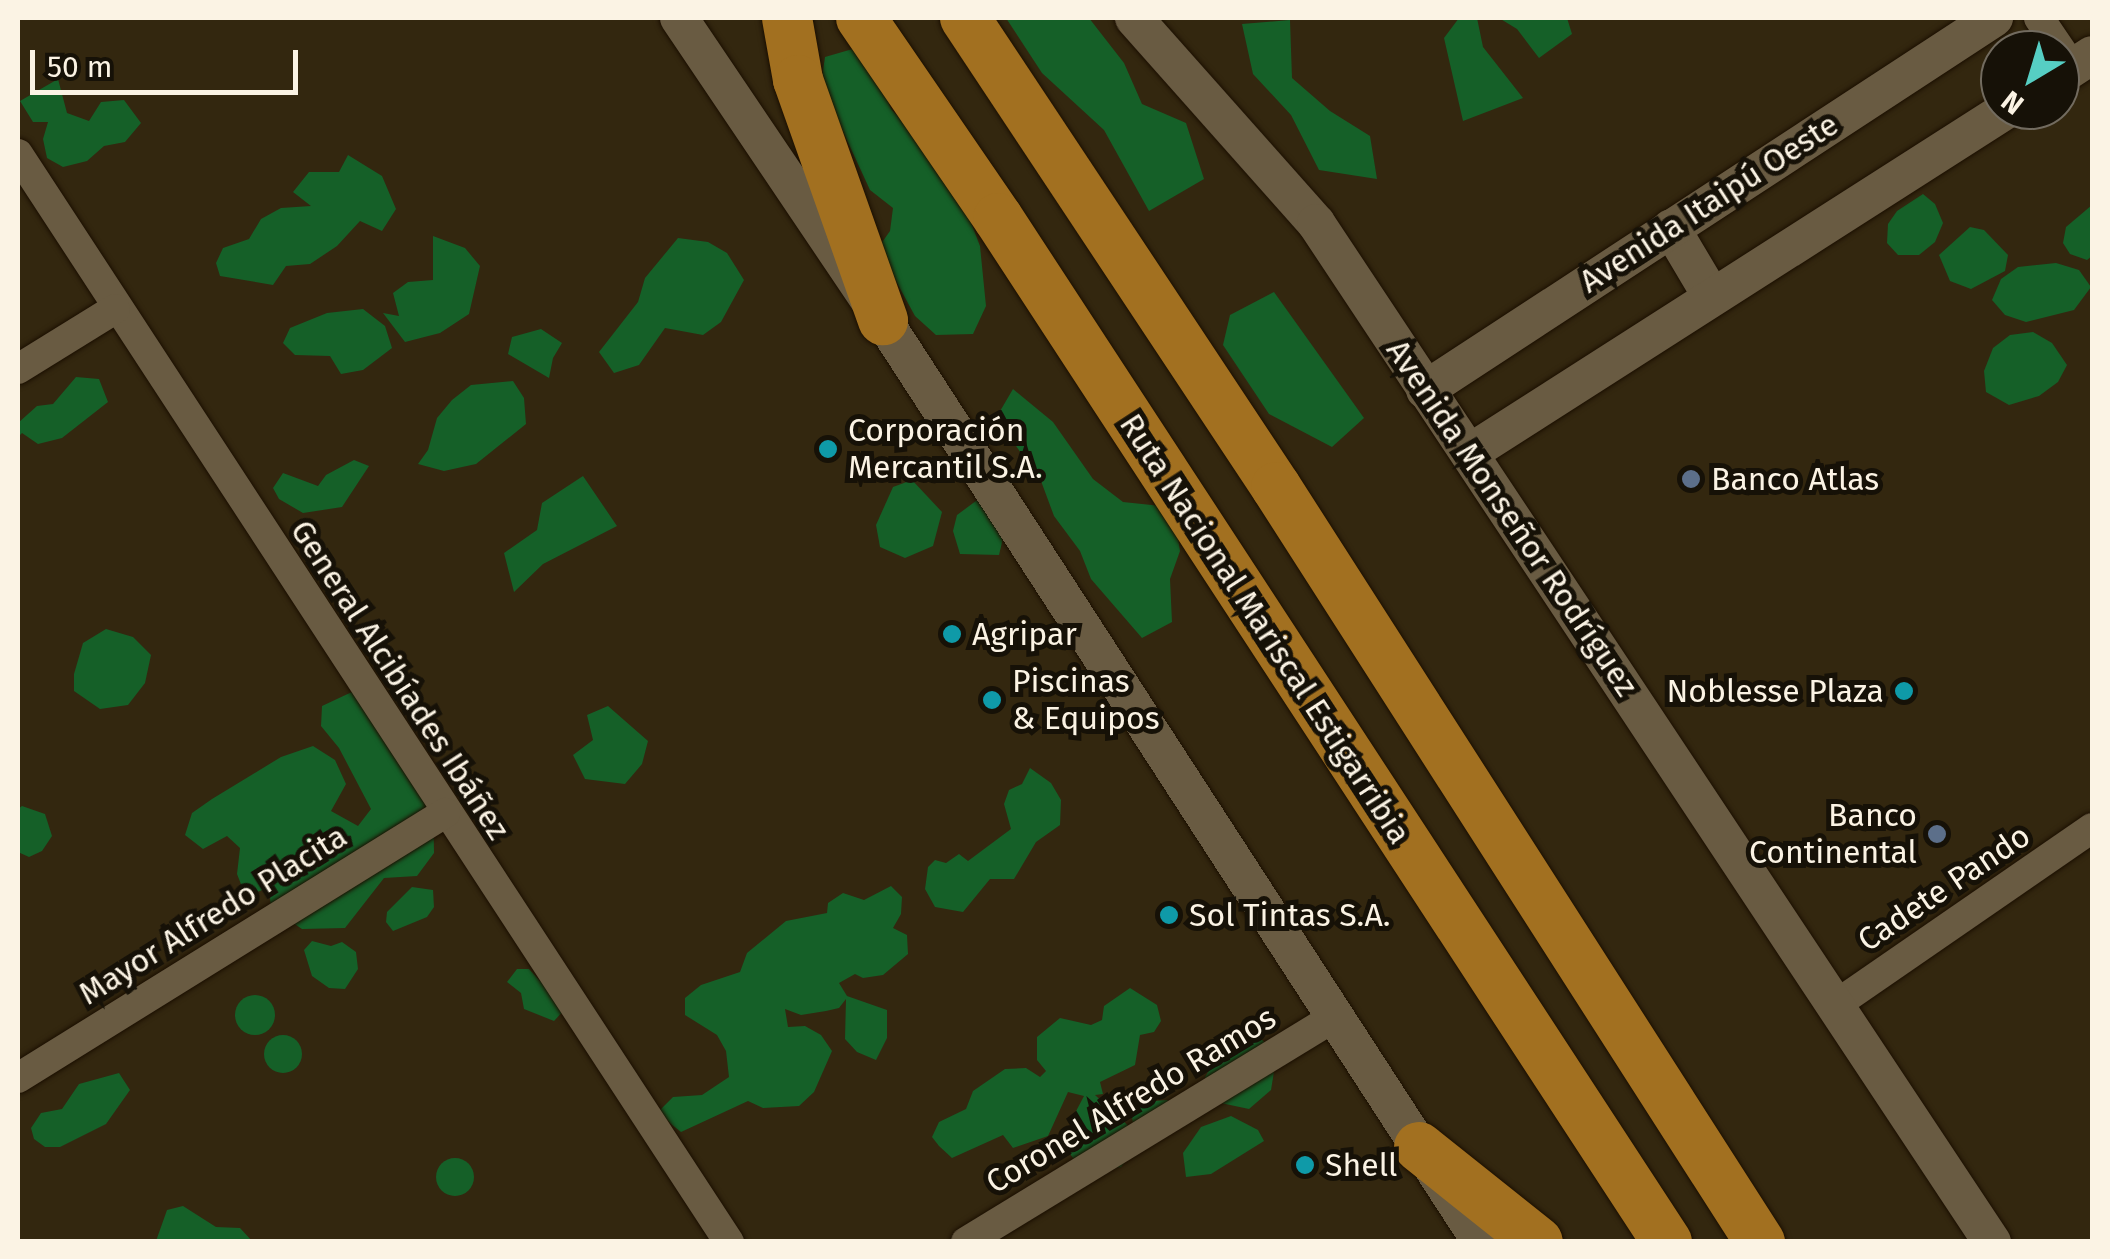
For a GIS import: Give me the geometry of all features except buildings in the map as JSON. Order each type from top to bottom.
[{"type":"highway","points":[[787,18],[798,80],[882,320]]},
{"type":"highway","name":"Ruta Nacional Mariscal Estigarribia","points":[[861,18],[998,218],[1666,1242]]},
{"type":"highway","points":[[964,18],[1276,486],[1760,1242]]},
{"type":"highway","points":[[1419,1148],[1538,1242]]},
{"type":"street","points":[[679,18],[882,320],[1481,1242]]},
{"type":"street","name":"Avenida Monseñor Rodríguez","points":[[1134,18],[1316,223],[1992,1242]]},
{"type":"street","name":"Avenida Itaipú Oeste","points":[[1424,390],[1994,18]]},
{"type":"street","points":[[1471,452],[1980,127]]},
{"type":"street","name":"General Alcibíades Ibáñez","points":[[18,154],[115,309],[729,1242]]},
{"type":"street","points":[[1671,228],[1712,297]]},
{"type":"street","points":[[18,369],[115,309]]},
{"type":"street","name":"Mayor Alfredo Placita","points":[[18,1078],[445,813]]},
{"type":"street","name":"Cadete Pando","points":[[1834,1006],[2092,828]]},
{"type":"street","name":"Coronel Alfredo Ramos","points":[[966,1242],[1333,1018]]},
{"type":"green space","points":[[1006,18],[1089,18],[1124,63],[1142,104],[1186,123],[1204,179],[1149,211],[1104,130],[1042,73]]},
{"type":"green space","points":[[1459,18],[1477,18],[1483,47],[1523,98],[1463,121],[1444,38]]},
{"type":"green space","points":[[1499,18],[1567,18],[1572,34],[1539,58],[1517,29]]},
{"type":"green space","points":[[1290,20],[1292,78],[1330,111],[1370,136],[1377,179],[1319,170],[1291,115],[1253,74],[1242,24]]},
{"type":"green space","points":[[856,48],[875,69],[891,109],[935,156],[964,204],[980,246],[986,306],[973,334],[936,335],[915,316],[878,248],[890,231],[893,208],[870,190],[821,84],[825,57]]},
{"type":"green space","points":[[58,79],[67,113],[89,121],[101,102],[124,100],[141,123],[125,142],[104,146],[87,161],[63,167],[47,158],[43,139],[48,122],[33,122],[20,101]]},
{"type":"green space","points":[[348,155],[382,176],[396,209],[382,231],[360,221],[337,246],[310,264],[286,266],[273,285],[220,276],[216,263],[223,248],[249,239],[261,219],[281,208],[311,206],[293,192],[309,172],[339,172]]},
{"type":"green space","points":[[1923,194],[1935,204],[1943,223],[1935,242],[1919,255],[1898,255],[1887,243],[1888,224],[1897,211]]},
{"type":"green space","points":[[2092,205],[2092,256],[2087,260],[2070,254],[2063,243],[2066,227]]},
{"type":"green space","points":[[1970,227],[1984,230],[2008,255],[2005,271],[1971,289],[1950,281],[1939,255]]},
{"type":"green space","points":[[433,236],[465,248],[480,266],[469,314],[440,333],[405,342],[383,313],[399,316],[393,293],[408,282],[433,280]]},
{"type":"green space","points":[[678,238],[708,242],[727,253],[744,280],[721,322],[703,335],[665,328],[639,365],[614,373],[599,352],[638,302],[645,278]]},
{"type":"green space","points":[[2056,263],[2079,270],[2091,287],[2074,310],[2026,322],[2005,315],[1992,300],[2001,279],[2018,267]]},
{"type":"green space","points":[[1274,292],[1364,418],[1332,447],[1269,414],[1223,345],[1230,315]]},
{"type":"green space","points":[[363,309],[385,326],[392,348],[363,370],[341,374],[330,356],[295,355],[283,343],[290,328],[327,313]]},
{"type":"green space","points":[[541,329],[562,343],[553,358],[549,378],[508,354],[512,337]]},
{"type":"green space","points":[[2033,332],[2052,343],[2067,365],[2058,382],[2039,396],[2009,405],[1986,392],[1984,371],[1993,348],[2010,335]]},
{"type":"green space","points":[[76,377],[99,379],[108,402],[62,438],[38,444],[22,433],[18,437],[18,423],[37,406],[53,404]]},
{"type":"green space","points":[[513,381],[524,398],[526,424],[476,464],[444,471],[418,464],[428,450],[437,418],[452,400],[471,385]]},
{"type":"green space","points":[[1013,389],[1053,422],[1093,479],[1123,502],[1161,506],[1176,526],[1180,551],[1170,579],[1172,622],[1142,638],[1091,579],[1080,551],[1054,516],[1041,481],[996,418]]},
{"type":"green space","points":[[354,460],[369,466],[342,507],[303,513],[279,499],[273,488],[283,473],[318,486],[326,475]]},
{"type":"green space","points":[[583,476],[617,526],[543,564],[514,592],[504,553],[537,530],[542,503]]},
{"type":"green space","points":[[912,480],[942,512],[933,546],[905,558],[880,547],[876,525],[893,487]]},
{"type":"green space","points":[[984,495],[1004,534],[999,555],[960,554],[953,531],[957,515]]},
{"type":"green space","points":[[106,629],[133,637],[151,655],[145,683],[128,705],[100,709],[74,691],[74,674],[83,643]]},
{"type":"green space","points":[[354,691],[433,793],[434,853],[417,876],[384,878],[345,928],[302,929],[271,908],[269,887],[246,897],[237,874],[240,848],[227,836],[203,849],[185,835],[192,813],[212,799],[281,757],[313,746],[335,760],[346,784],[331,811],[358,826],[371,809],[339,748],[321,726],[322,706]]},
{"type":"green space","points":[[608,706],[648,741],[642,764],[625,784],[585,779],[573,755],[593,740],[587,715]]},
{"type":"green space","points":[[1030,768],[1051,783],[1061,800],[1060,825],[1036,842],[1014,879],[990,879],[963,912],[935,907],[925,889],[928,867],[935,860],[946,863],[959,854],[968,861],[1011,829],[1004,804],[1009,790],[1022,784]]},
{"type":"green space","points":[[22,806],[45,814],[52,836],[42,851],[29,857],[18,852],[18,809]]},
{"type":"green space","points":[[891,886],[902,897],[901,914],[893,928],[907,935],[908,954],[883,975],[863,978],[855,974],[839,983],[847,996],[887,1010],[887,1038],[876,1060],[857,1052],[845,1039],[846,999],[839,1008],[826,1011],[801,1015],[785,1009],[788,1027],[805,1026],[821,1035],[832,1051],[814,1092],[799,1106],[763,1108],[748,1101],[681,1132],[671,1124],[659,1111],[673,1097],[702,1095],[729,1077],[726,1051],[717,1035],[685,1015],[685,998],[701,985],[740,972],[747,953],[786,921],[827,913],[828,903],[843,893],[864,900]]},
{"type":"green space","points":[[412,887],[433,890],[434,907],[427,917],[393,931],[386,922],[387,912]]},
{"type":"green space","points":[[312,941],[331,946],[342,942],[356,952],[358,969],[345,989],[329,988],[312,976],[304,950]]},
{"type":"green space","points":[[517,969],[529,969],[540,981],[555,977],[567,1007],[554,1021],[524,1009],[521,993],[507,982]]},
{"type":"green space","points":[[1130,988],[1157,1005],[1161,1021],[1154,1032],[1140,1035],[1135,1065],[1100,1082],[1103,1094],[1095,1095],[1134,1131],[1132,1117],[1144,1102],[1167,1100],[1180,1112],[1136,1148],[1121,1167],[1082,1171],[1064,1145],[1078,1128],[1074,1115],[1084,1096],[1068,1092],[1048,1136],[1013,1148],[1003,1135],[952,1158],[939,1146],[932,1137],[939,1122],[966,1109],[973,1091],[1005,1069],[1026,1068],[1040,1077],[1046,1071],[1037,1060],[1037,1037],[1060,1018],[1091,1025],[1102,1020],[1104,1006]]},
{"type":"green space","points":[[255,995],[269,1001],[275,1015],[269,1029],[255,1035],[241,1029],[235,1015],[241,1001]]},
{"type":"green space","points":[[283,1035],[297,1040],[302,1054],[297,1068],[283,1073],[269,1068],[264,1054],[269,1040]]},
{"type":"green space","points":[[1262,1040],[1277,1053],[1271,1090],[1249,1109],[1216,1102],[1205,1077],[1217,1058],[1229,1042]]},
{"type":"green space","points":[[119,1073],[130,1090],[106,1124],[60,1147],[45,1147],[34,1139],[31,1128],[41,1113],[62,1109],[79,1084]]},
{"type":"green space","points":[[1231,1116],[1258,1130],[1264,1141],[1211,1174],[1186,1177],[1183,1153],[1201,1127]]},
{"type":"green space","points":[[455,1158],[469,1163],[474,1177],[469,1191],[455,1196],[441,1191],[436,1177],[441,1163]]},
{"type":"green space","points":[[183,1206],[216,1227],[240,1228],[252,1241],[156,1241],[167,1210]]},
{"type":"place","name":"Corporación Mercantil S.A.","points":[[828,449]]},
{"type":"place","name":"Banco Atlas","points":[[1691,479]]},
{"type":"place","name":"Agripar","points":[[952,634]]},
{"type":"place","name":"Noblesse Plaza","points":[[1904,691]]},
{"type":"place","name":"Piscinas & Equipos","points":[[992,700]]},
{"type":"place","name":"Banco Continental","points":[[1937,834]]},
{"type":"place","name":"Sol Tintas S.A.","points":[[1169,915]]},
{"type":"place","name":"Shell","points":[[1305,1165]]}]
